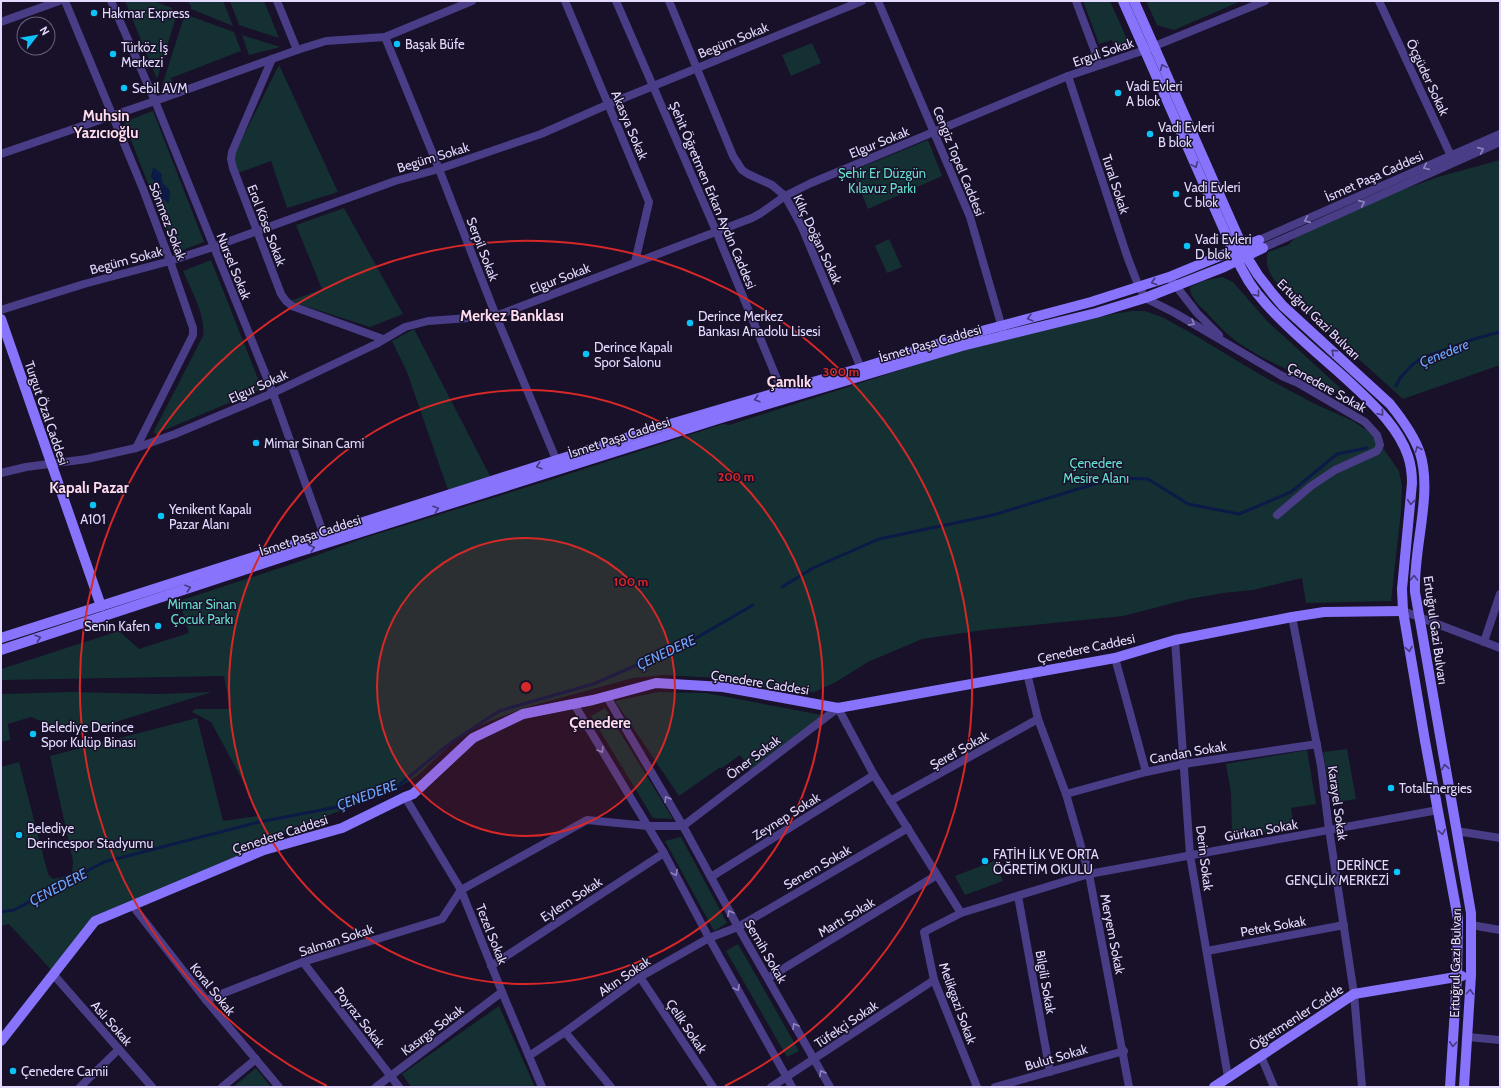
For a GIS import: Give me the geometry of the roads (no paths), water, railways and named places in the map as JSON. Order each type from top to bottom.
[{"type":"main road","name":"Ertuğrul Gazi Bulvarı","points":[[1123,1],[1149,48],[1227,225],[1241,251],[1283,306],[1390,404],[1402,419],[1417,446],[1422,462],[1424,478],[1424,495],[1414,576],[1418,617],[1471,913],[1471,975],[1464,1087]]},
{"type":"main road","name":"Ertuğrul Gazi Bulvarı","points":[[1134,1],[1149,48]]},
{"type":"main road","points":[[1221,255],[1224,248],[1227,225],[1261,244],[1258,257],[1258,275]]},
{"type":"main road","name":"İsmet Paşa Caddesi","points":[[1003,330],[1139,287],[1169,277],[1221,255],[1241,251],[1261,244]]},
{"type":"main road","name":"Ertuğrul Gazi Bulvarı","points":[[1241,251],[1237,261],[1247,280],[1266,304],[1279,318],[1331,364],[1377,408],[1391,426],[1408,455],[1412,483],[1402,589],[1403,611],[1458,919],[1457,977],[1450,1087]]},
{"type":"main road","name":"İsmet Paşa Caddesi","points":[[1,638],[102,611],[558,465],[660,427],[784,395],[862,372],[963,336],[1096,313],[1145,298],[1237,261]]},
{"type":"main road","points":[[1224,266],[1236,271],[1247,280]]},
{"type":"main road","name":"Turgut Özal Caddesi","points":[[1,319],[102,611]]},
{"type":"main road","name":"İsmet Paşa Caddesi","points":[[1,650],[102,611]]},
{"type":"main road","name":"Çenedere Caddesi","points":[[1,1041],[95,921],[264,850],[342,828],[405,798],[413,794],[473,738],[523,714],[607,697],[656,684],[723,687],[838,708],[1115,658],[1175,640],[1292,617],[1324,612],[1403,611]]},
{"type":"main road","name":"Öğretmenler Cadde","points":[[1214,1087],[1354,994],[1471,975]]},
{"type":"street","points":[[1,22],[59,1]]},
{"type":"street","name":"Sönmez Sokak","points":[[65,1],[113,116],[170,261],[191,320],[192,334],[136,448]]},
{"type":"street","name":"Nursel Sokak","points":[[111,1],[155,101],[273,393],[325,539]]},
{"type":"street","points":[[277,1],[297,50]]},
{"type":"street","points":[[1,154],[113,116],[297,50],[326,41],[385,37],[472,1]]},
{"type":"street","name":"Akasya Sokak","points":[[565,1],[649,202],[635,262]]},
{"type":"street","name":"Şehit Öğretmen Erkan Aydın Caddesi","points":[[616,1],[716,231],[784,395]]},
{"type":"street","name":"Kılıç Doğan Sokak","points":[[669,1],[733,156],[742,170],[772,185],[785,196],[801,226],[862,372]]},
{"type":"street","name":"Begüm Sokak","points":[[1,310],[84,284],[170,261],[214,247],[395,181],[439,169],[540,134],[609,104],[862,1]]},
{"type":"street","name":"Cengiz Topel Caddesi","points":[[878,1],[970,218],[1003,330]]},
{"type":"street","points":[[1076,1],[1100,65]]},
{"type":"street","name":"Ergul Sokak","points":[[1068,76],[1149,48],[1265,1]]},
{"type":"street","name":"Öçgüder Sokak","points":[[1379,1],[1454,158]]},
{"type":"street","name":"Serpil Sokak","points":[[385,37],[439,169],[496,316],[558,465]]},
{"type":"street","name":"Erol Köse Sokak","points":[[272,59],[232,152],[231,159],[233,168],[281,294],[292,306],[383,339]]},
{"type":"street","name":"Elgur Sokak","points":[[1,473],[26,467],[87,459],[136,448],[175,434],[273,393],[376,344],[402,328],[416,323],[496,316],[752,218],[785,196],[805,186],[1068,76]]},
{"type":"street","name":"Tural Sokak","points":[[1068,76],[1127,256],[1145,298]]},
{"type":"street","name":"İsmet Paşa Caddesi","points":[[1261,244],[1454,158],[1500,134]]},
{"type":"street","name":"İsmet Paşa Caddesi","points":[[1454,158],[1500,142]]},
{"type":"street","name":"Çenedere Sokak","points":[[1169,277],[1196,313],[1228,344]]},
{"type":"street","name":"Çenedere Sokak","points":[[1145,298],[1175,313],[1282,376],[1298,383],[1366,422],[1377,435],[1380,445],[1377,450],[1335,470],[1311,486],[1277,515]]},
{"type":"street","points":[[1484,642],[1500,594]]},
{"type":"street","points":[[1403,611],[1500,648]]},
{"type":"street","name":"Karayel Sokak","points":[[1292,617],[1317,744],[1344,925],[1354,994],[1362,1087]]},
{"type":"street","name":"Derin Sokak","points":[[1175,640],[1190,855],[1228,1077]]},
{"type":"street","points":[[1115,658],[1146,772]]},
{"type":"street","name":"Meryem Sokak","points":[[1027,673],[1038,719],[1066,794],[1089,874],[1124,1051],[1129,1087]]},
{"type":"street","name":"Semih Sokak","points":[[607,697],[830,1087]]},
{"type":"street","points":[[574,704],[664,853],[709,938],[792,1087]]},
{"type":"street","points":[[838,708],[874,775],[961,913]]},
{"type":"street","name":"Öner Sokak","points":[[682,826],[838,708]]},
{"type":"street","name":"Şeref Sokak","points":[[890,801],[1038,719]]},
{"type":"street","name":"Candan Sokak","points":[[1066,794],[1146,772],[1184,764],[1317,744]]},
{"type":"street","name":"Zeynep Sokak","points":[[711,877],[874,775]]},
{"type":"street","name":"Tezel Sokak","points":[[405,798],[461,890],[542,1087]]},
{"type":"street","name":"Gürkan Sokak","points":[[1089,874],[1438,810]]},
{"type":"street","points":[[461,890],[586,820],[648,826],[682,826]]},
{"type":"street","name":"Senem Sokak","points":[[738,927],[908,828]]},
{"type":"street","points":[[1456,831],[1500,838]]},
{"type":"street","name":"Eylem Sokak","points":[[491,966],[664,853]]},
{"type":"street","name":"Melikgazi Sokak","points":[[977,1087],[934,980],[924,932],[961,913],[1089,874]]},
{"type":"street","name":"Martı Sokak","points":[[768,978],[937,875]]},
{"type":"street","name":"Salman Sokak","points":[[206,1000],[303,962],[442,918],[461,890]]},
{"type":"street","name":"Bilgili Sokak","points":[[1018,896],[1050,1072]]},
{"type":"street","name":"Koral Sokak","points":[[132,905],[206,1000],[279,1087]]},
{"type":"street","name":"Petek Sokak","points":[[1207,951],[1344,925]]},
{"type":"street","points":[[1471,925],[1500,930]]},
{"type":"street","name":"Akın Sokak","points":[[529,1056],[565,1032],[640,977],[709,938],[738,927]]},
{"type":"street","name":"Poyraz Sokak","points":[[303,962],[399,1087]]},
{"type":"street","name":"Aslı Sokak","points":[[53,974],[152,1087]]},
{"type":"street","name":"Çelik Sokak","points":[[640,977],[713,1087]]},
{"type":"street","name":"Tüfekçi Sokak","points":[[771,1087],[934,980]]},
{"type":"street","name":"Kasırga Sokak","points":[[376,1087],[502,992]]},
{"type":"street","points":[[565,1032],[611,1087]]},
{"type":"street","points":[[1467,1037],[1500,1040]]},
{"type":"street","points":[[80,1087],[119,1050]]},
{"type":"street","name":"Bulut Sokak","points":[[995,1087],[1124,1051]]},
{"type":"street","points":[[1261,1056],[1274,1087]]},
{"type":"street","points":[[222,1087],[256,1059]]},
{"type":"water","points":[[153,167],[162,174],[162,182],[170,191],[168,203],[158,194],[157,184],[151,177]]},
{"type":"waterway","name":"Çenedere","points":[[1396,386],[1400,378],[1420,359],[1474,339],[1500,332]]},
{"type":"waterway","points":[[782,587],[813,568],[879,539],[993,515],[1114,478],[1148,479],[1188,504],[1239,514],[1291,492],[1337,454],[1367,448]]},
{"type":"waterway","name":"ÇENEDERE","points":[[1,912],[14,910],[104,862],[259,822],[342,806],[399,785],[449,744],[499,711],[593,684],[686,644],[753,605]]},
{"type":"place","name":"Hakmar Express","points":[[94,13]]},
{"type":"place","name":"Başak Büfe","points":[[397,44]]},
{"type":"place","name":"Türköz İş Merkezi","points":[[113,54]]},
{"type":"place","name":"Sebil AVM","points":[[124,88]]},
{"type":"place","name":"Vadi Evleri A blok","points":[[1118,93]]},
{"type":"place","name":"Vadi Evleri B blok","points":[[1150,134]]},
{"type":"place","name":"Vadi Evleri C blok","points":[[1176,194]]},
{"type":"place","name":"Vadi Evleri D blok","points":[[1187,246]]},
{"type":"place","name":"Derince Merkez Bankası Anadolu Lisesi","points":[[690,323]]},
{"type":"place","name":"Derince Kapalı Spor Salonu","points":[[586,354]]},
{"type":"place","name":"Mimar Sinan Cami","points":[[256,443]]},
{"type":"place","name":"A101","points":[[93,505]]},
{"type":"place","name":"Yenikent Kapalı Pazar Alanı","points":[[161,516]]},
{"type":"place","name":"Senin Kafen","points":[[158,626]]},
{"type":"place","name":"Belediye Derince Spor Kulüp Binası","points":[[33,734]]},
{"type":"place","name":"TotalEnergies","points":[[1391,788]]},
{"type":"place","name":"Belediye Derincespor Stadyumu","points":[[19,835]]},
{"type":"place","name":"FATİH İLK VE ORTA ÖĞRETİM OKULU","points":[[985,861]]},
{"type":"place","name":"DERİNCE GENÇLİK MERKEZİ","points":[[1397,872]]},
{"type":"place","name":"Çenedere Camii","points":[[13,1071]]},
{"type":"district","name":"Muhsin Yazıcıoğlu","points":[[106,124]]},
{"type":"district","name":"Merkez Banklası","points":[[512,316]]},
{"type":"district","name":"Çamlık","points":[[789,382]]},
{"type":"district","name":"Kapalı Pazar","points":[[89,488]]},
{"type":"district","name":"Çenedere","points":[[600,723]]},
{"type":"park label","name":"Şehir Er Düzgün Kılavuz Parkı","points":[[882,180]]},
{"type":"park label","name":"Çenedere Mesire Alanı","points":[[1096,470]]},
{"type":"park label","name":"Mimar Sinan Çocuk Parkı","points":[[202,612]]}]
